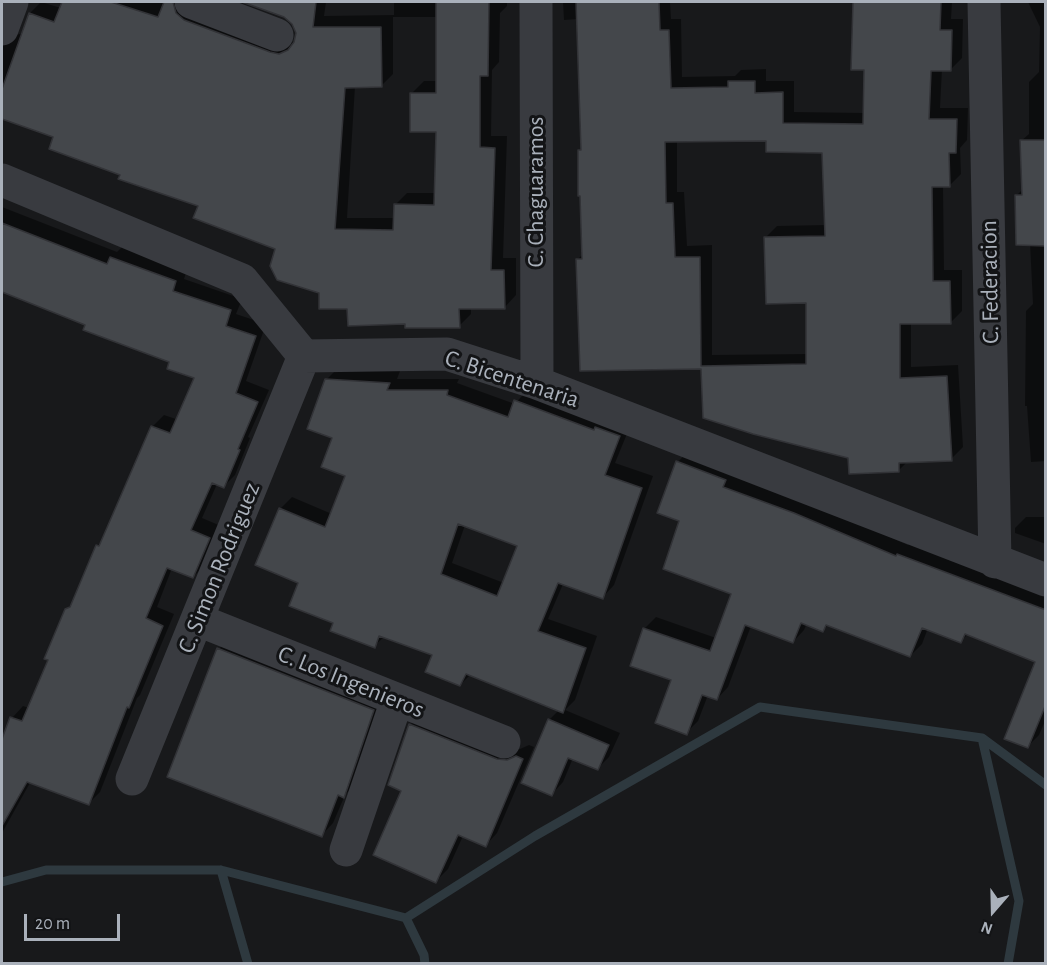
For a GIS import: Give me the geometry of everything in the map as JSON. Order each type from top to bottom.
[{"type":"street","points":[[2,29],[12,2]]},
{"type":"street","points":[[190,2],[277,35]]},
{"type":"street","name":"C. Chaguaramos","points":[[536,2],[537,383]]},
{"type":"street","name":"C. Federacion","points":[[984,2],[995,562]]},
{"type":"street","points":[[2,180],[242,280],[304,356]]},
{"type":"street","name":"C. Bicentenaria","points":[[304,356],[447,354],[537,383],[1046,580]]},
{"type":"street","name":"C. Simon Rodriguez","points":[[132,778],[304,356]]},
{"type":"street","name":"C. Los Ingenieros","points":[[198,620],[504,742]]},
{"type":"street","points":[[346,850],[397,700]]},
{"type":"building","points":[[62,2],[111,2],[158,17],[164,2],[173,2],[176,13],[184,20],[279,54],[288,50],[294,42],[296,33],[292,24],[284,17],[242,2],[316,2],[313,27],[381,27],[382,87],[345,88],[335,229],[393,230],[394,204],[434,205],[436,132],[410,132],[410,93],[436,93],[436,2],[489,2],[488,76],[480,76],[480,147],[495,148],[491,270],[504,270],[505,309],[459,309],[460,328],[405,328],[405,324],[348,326],[347,309],[319,309],[319,293],[277,280],[270,266],[275,249],[193,218],[198,206],[118,179],[120,175],[49,149],[53,137],[2,119],[2,89],[29,13],[54,22]]},
{"type":"building","points":[[576,2],[659,2],[660,30],[669,30],[671,88],[728,87],[728,81],[755,81],[755,93],[783,92],[783,123],[863,124],[864,70],[851,70],[853,2],[941,2],[940,30],[952,30],[951,71],[931,71],[929,119],[957,119],[956,153],[949,153],[950,187],[932,187],[933,281],[950,281],[951,324],[900,324],[900,378],[947,376],[952,461],[899,463],[899,472],[849,474],[848,458],[753,434],[703,418],[701,369],[580,371],[576,259],[582,259],[580,196],[578,196],[578,150],[581,150]],"holes":[[[766,141],[766,152],[822,153],[825,236],[764,237],[766,304],[806,303],[806,364],[701,366],[700,257],[675,257],[673,203],[666,203],[665,142]]]},
{"type":"building","points":[[1020,140],[1046,140],[1046,246],[1016,245],[1015,195],[1022,195]]},
{"type":"building","points":[[2,223],[107,264],[110,257],[176,281],[173,291],[231,310],[226,326],[256,336],[236,393],[258,402],[224,488],[212,483],[191,530],[210,538],[193,578],[167,568],[146,618],[163,626],[129,708],[127,707],[89,805],[27,782],[2,826],[2,739],[10,717],[22,721],[48,660],[44,659],[65,609],[70,607],[96,545],[99,546],[151,426],[170,433],[194,378],[167,369],[169,362],[83,330],[85,325],[2,292]]},
{"type":"building","points":[[325,379],[390,383],[387,390],[448,390],[447,395],[508,417],[514,400],[594,430],[595,427],[620,436],[605,475],[642,488],[603,599],[558,583],[538,631],[586,648],[563,713],[466,674],[460,686],[425,672],[432,655],[379,636],[375,648],[330,631],[333,623],[289,606],[298,583],[255,565],[279,508],[325,527],[345,476],[321,467],[332,438],[307,429]],"holes":[[[458,524],[517,546],[497,596],[441,574]]]},
{"type":"building","points":[[676,461],[726,480],[723,487],[794,513],[896,556],[897,554],[1046,610],[1046,704],[1028,748],[1004,739],[1035,662],[965,634],[961,643],[922,628],[910,657],[826,625],[823,632],[801,623],[793,643],[745,625],[717,700],[702,695],[687,735],[655,723],[671,680],[630,666],[643,628],[710,651],[731,594],[663,569],[679,521],[657,513]]},
{"type":"building","points":[[217,648],[374,710],[344,798],[338,795],[322,837],[167,777]]},
{"type":"building","points":[[548,719],[609,745],[598,770],[568,758],[552,796],[521,783]]},
{"type":"building","points":[[409,724],[497,759],[507,760],[516,756],[523,759],[486,847],[458,835],[436,883],[373,855],[401,791],[388,785]]},
{"type":"waterway","points":[[2,882],[46,870],[221,870],[406,918],[535,836],[760,707],[982,738],[1046,785]]},
{"type":"waterway","points":[[982,738],[1019,901],[1008,964]]},
{"type":"waterway","points":[[221,870],[248,964]]},
{"type":"waterway","points":[[406,918],[424,955],[425,964]]}]
